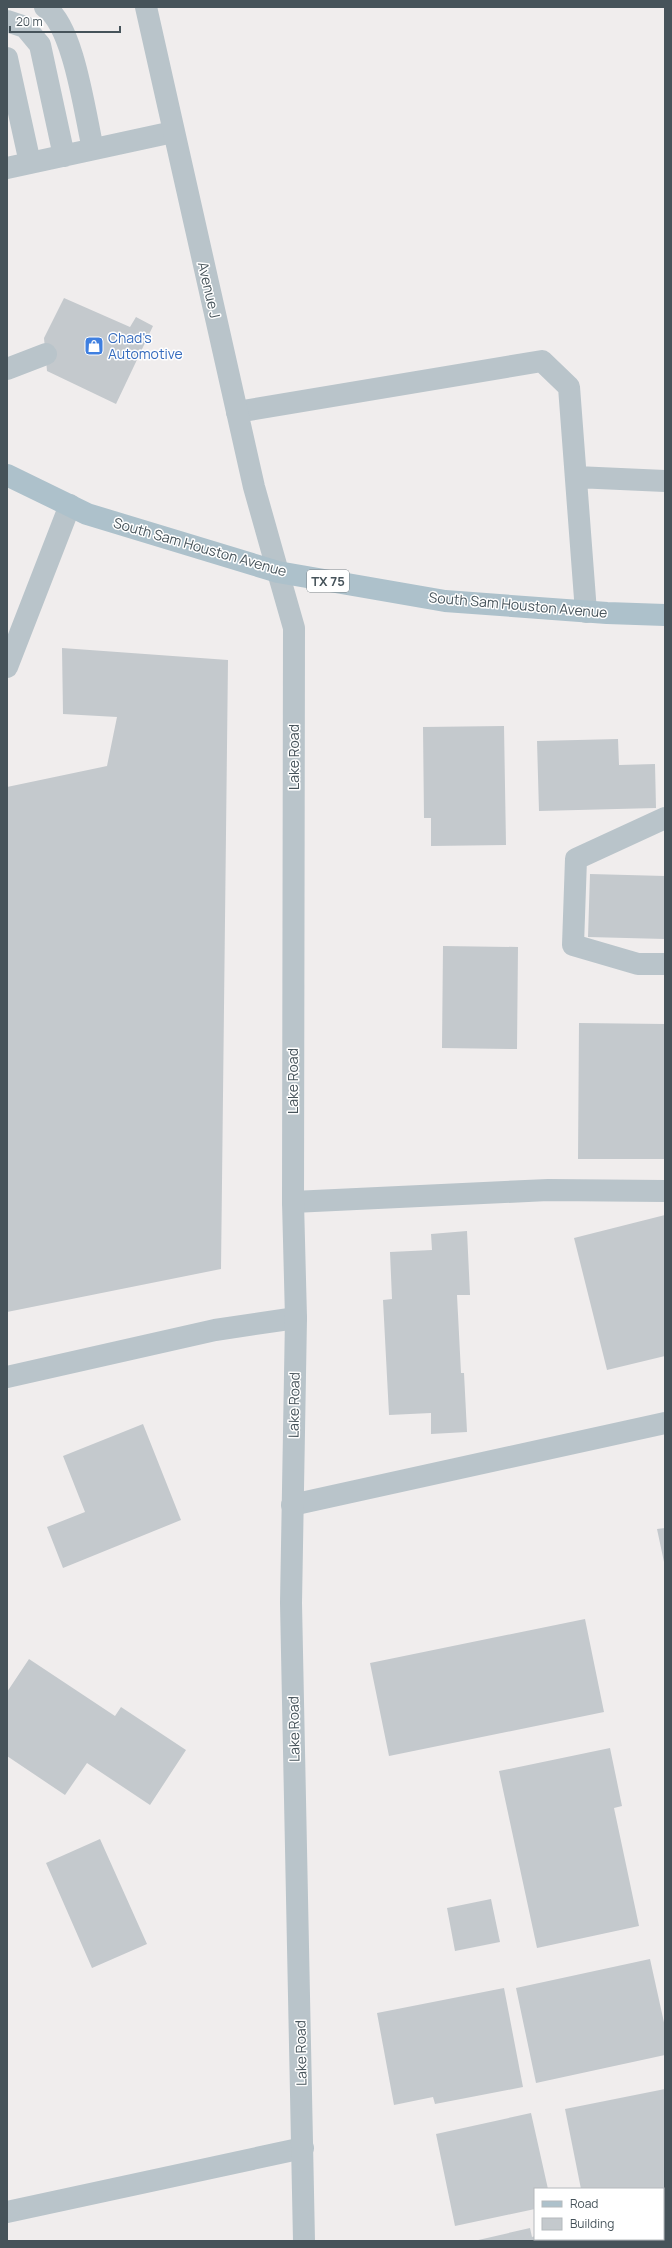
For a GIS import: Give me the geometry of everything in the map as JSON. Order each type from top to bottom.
[{"type":"main road","name":"South Sam Houston Avenue","points":[[7,475],[87,514],[278,572],[445,601],[586,612],[665,615]]},
{"type":"street","points":[[45,7],[61,24],[69,44],[93,150]]},
{"type":"street","name":"Avenue J","points":[[146,7],[254,487],[278,572]]},
{"type":"street","points":[[7,21],[25,27],[40,45],[64,156]]},
{"type":"street","points":[[7,58],[30,163]]},
{"type":"street","points":[[7,168],[173,132]]},
{"type":"street","points":[[7,369],[46,354]]},
{"type":"street","points":[[237,412],[542,361],[569,387],[586,612]]},
{"type":"street","points":[[576,476],[665,481]]},
{"type":"street","points":[[7,667],[70,505]]},
{"type":"street","name":"Lake Road","points":[[278,572],[294,628],[293,1202],[296,1318],[291,1603],[304,2241]]},
{"type":"street","points":[[665,818],[576,859],[573,945],[638,964],[665,964]]},
{"type":"street","points":[[293,1202],[548,1190],[665,1191]]},
{"type":"street","points":[[7,1377],[215,1330],[296,1318]]},
{"type":"street","points":[[292,1505],[665,1423]]},
{"type":"street","points":[[7,2212],[303,2148]]},
{"type":"building","name":"Chad's Automotive","points":[[64,298],[130,327],[136,317],[153,326],[116,404],[47,371],[44,338]]},
{"type":"building","points":[[62,648],[228,660],[221,1269],[7,1312],[7,787],[107,766],[117,717],[63,714]]},
{"type":"building","points":[[504,726],[506,845],[431,846],[431,818],[424,818],[423,727]]},
{"type":"building","points":[[618,739],[619,765],[655,764],[656,808],[539,811],[537,741]]},
{"type":"building","points":[[590,874],[665,876],[665,939],[588,937]]},
{"type":"building","points":[[443,946],[518,947],[517,1049],[442,1048]]},
{"type":"building","points":[[579,1023],[665,1024],[665,1159],[578,1159]]},
{"type":"building","points":[[665,1215],[665,1356],[607,1370],[574,1238]]},
{"type":"building","points":[[467,1231],[470,1295],[457,1295],[461,1373],[464,1373],[467,1432],[431,1434],[431,1413],[389,1415],[383,1300],[392,1299],[390,1252],[432,1250],[431,1234]]},
{"type":"building","points":[[143,1424],[181,1520],[63,1568],[47,1527],[85,1512],[63,1456]]},
{"type":"building","points":[[665,1528],[665,1562],[664,1562],[657,1529]]},
{"type":"building","points":[[585,1619],[604,1712],[389,1756],[370,1663]]},
{"type":"building","points":[[29,1659],[115,1716],[121,1707],[186,1750],[150,1805],[87,1763],[65,1795],[7,1756],[7,1692]]},
{"type":"building","points":[[610,1748],[622,1806],[614,1808],[639,1926],[537,1948],[499,1771]]},
{"type":"building","points":[[100,1839],[147,1944],[92,1968],[46,1863]]},
{"type":"building","points":[[491,1899],[500,1942],[455,1951],[447,1908]]},
{"type":"building","points":[[650,1959],[665,2027],[665,2055],[536,2083],[516,1988]]},
{"type":"building","points":[[504,1988],[523,2087],[435,2104],[433,2097],[394,2105],[377,2013]]},
{"type":"building","points":[[665,2089],[665,2241],[592,2241],[664,2240],[664,2188],[581,2188],[565,2109]]},
{"type":"building","points":[[531,2113],[548,2188],[534,2188],[534,2209],[455,2226],[436,2134]]},
{"type":"building","points":[[530,2228],[534,2240],[569,2240],[569,2241],[474,2241]]},
{"type":"place","name":"Chad's Automotive","points":[[94,346]]}]
